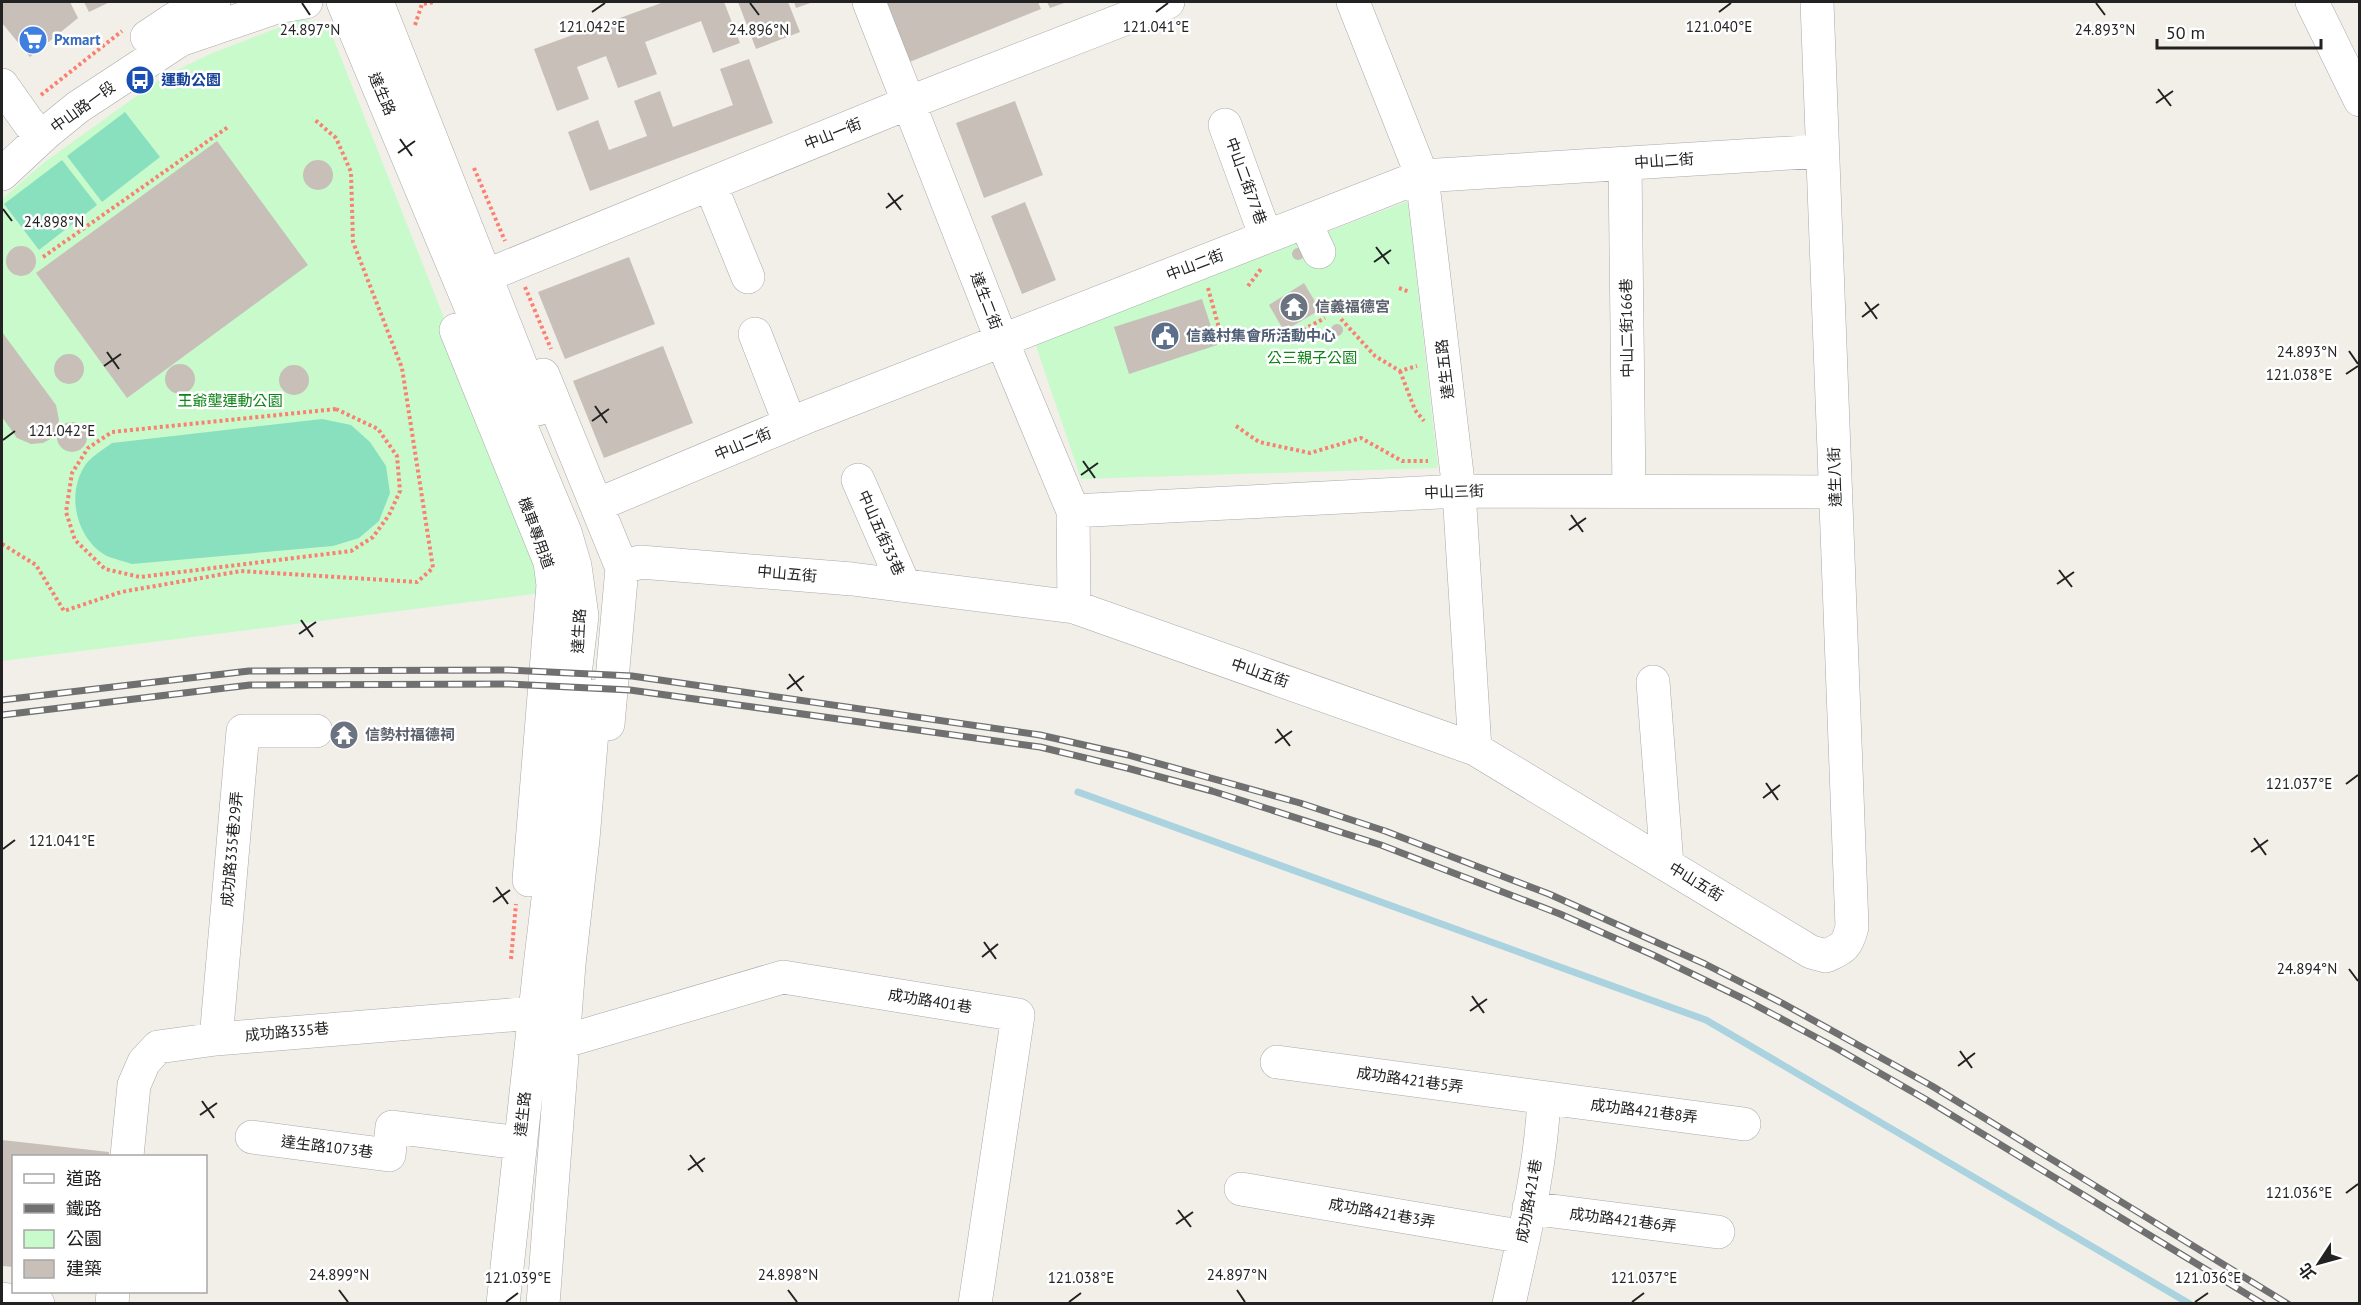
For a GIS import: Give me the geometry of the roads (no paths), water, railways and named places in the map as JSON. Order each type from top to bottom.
[{"type":"street","name":"中山路一段","points":[[2,148],[57,99],[174,18],[214,2]]},
{"type":"street","name":"中山路一段","points":[[2,174],[37,119],[78,107],[180,40],[277,7],[306,2]]},
{"type":"street","name":"達生路","points":[[343,2],[421,152],[584,520],[596,561],[601,612],[583,838],[540,966],[503,1304]]},
{"type":"street","name":"達生路","points":[[377,2],[421,152]]},
{"type":"street","name":"達生二街","points":[[868,2],[1002,341],[1073,511],[1074,607]]},
{"type":"street","name":"中山一街","points":[[503,257],[710,184],[908,103],[1168,2]]},
{"type":"street","name":"達生五路","points":[[1353,2],[1422,176],[1459,491],[1475,749]]},
{"type":"street","name":"達生八街","points":[[1817,2],[1852,927],[1848,942],[1840,950]]},
{"type":"street","points":[[2312,2],[2360,100]]},
{"type":"street","points":[[2,85],[37,119]]},
{"type":"street","name":"中山二街77巷","points":[[1226,126],[1266,237]]},
{"type":"street","name":"中山二街","points":[[597,505],[790,424],[1422,176],[1822,151]]},
{"type":"street","name":"達生路","points":[[421,152],[453,161],[503,257],[622,568]]},
{"type":"street","name":"機車專用道","points":[[421,152],[401,191],[550,562],[553,585],[525,923],[540,966]]},
{"type":"street","name":"中山二街166巷","points":[[1625,164],[1629,491]]},
{"type":"street","points":[[710,184],[748,277]]},
{"type":"street","points":[[1305,222],[1319,252]]},
{"type":"street","points":[[755,334],[790,424]]},
{"type":"street","name":"中山五街33巷","points":[[858,480],[904,585]]},
{"type":"street","name":"中山三街","points":[[1073,511],[1459,491],[1836,492]]},
{"type":"street","name":"中山五街","points":[[622,568],[640,562],[904,585],[1074,607],[1475,749],[1811,952],[1826,956],[1840,950]]},
{"type":"street","points":[[540,966],[588,952],[622,568]]},
{"type":"street","points":[[1653,682],[1667,865]]},
{"type":"street","name":"成功路335巷29弄","points":[[216,1039],[243,731],[316,731]]},
{"type":"street","name":"達生路","points":[[540,966],[562,1042],[543,1304]]},
{"type":"street","name":"成功路401巷","points":[[562,1042],[783,977],[1018,1016],[975,1304]]},
{"type":"street","name":"成功路335巷","points":[[127,1155],[134,1085],[144,1062],[158,1047],[216,1039],[534,1013]]},
{"type":"street","name":"成功路421巷5弄","points":[[1277,1062],[1544,1098]]},
{"type":"street","name":"成功路421巷8弄","points":[[1544,1098],[1744,1124]]},
{"type":"street","name":"成功路421巷","points":[[1509,1304],[1543,1125],[1544,1098]]},
{"type":"street","name":"達生路1073巷","points":[[252,1137],[389,1155],[392,1127],[520,1143]]},
{"type":"street","name":"成功路421巷3弄","points":[[1241,1188],[1526,1222]]},
{"type":"street","name":"成功路421巷6弄","points":[[1526,1222],[1718,1232]]},
{"type":"street","points":[[2,1299],[38,1304]]},
{"type":"waterway","points":[[1078,792],[1706,1020],[2190,1304]]},
{"type":"railway","points":[[2,700],[249,671],[508,670],[632,676],[1040,735],[1128,755],[1300,803],[1385,831],[1549,894],[1705,964],[1782,1003],[1932,1086],[2288,1304]]},
{"type":"railway","points":[[2,715],[250,685],[509,684],[630,690],[1040,747],[1127,768],[1212,791],[1381,845],[1560,914],[1653,955],[1746,1000],[1836,1048],[1925,1099],[2263,1304]]},
{"type":"place","name":"Pxmart","points":[[33,40]]},
{"type":"place","name":"運動公園","points":[[140,80]]},
{"type":"place","name":"信義福德宮","points":[[1294,307]]},
{"type":"place","name":"信義村集會所活動中心","points":[[1165,336]]},
{"type":"place","name":"信勢村福德祠","points":[[344,735]]},
{"type":"park label","name":"公三親子公園","points":[[1312,358]]},
{"type":"park label","name":"王爺壟運動公園","points":[[230,401]]}]
